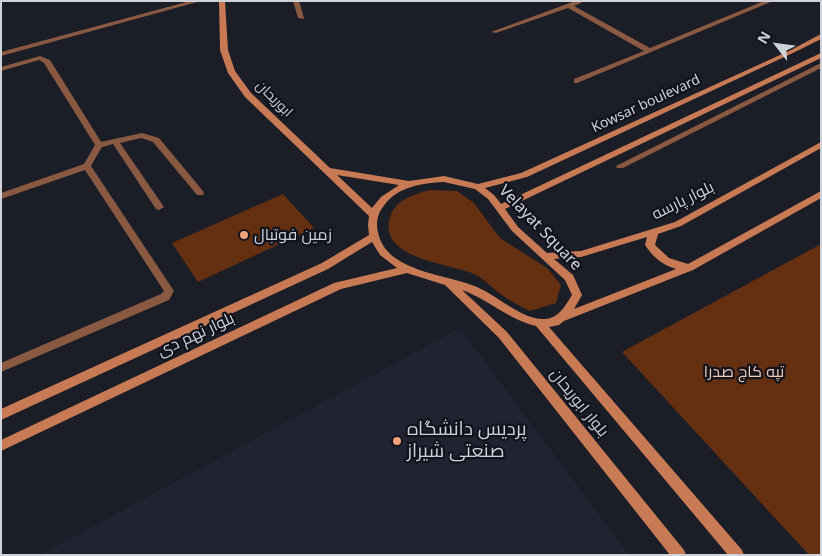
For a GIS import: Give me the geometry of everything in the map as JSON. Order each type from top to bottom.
[{"type":"main road","name":"ابوریحان","points":[[222,1],[224,50],[232,71],[248,95],[373,214]]},
{"type":"main road","name":"Kowsar boulevard","points":[[478,187],[524,175],[793,51],[821,36]]},
{"type":"main road","name":"Kowsar boulevard","points":[[500,208],[821,55]]},
{"type":"main road","name":"بلوار پارسه","points":[[547,256],[581,254],[678,224],[821,144]]},
{"type":"main road","points":[[330,171],[409,184]]},
{"type":"main road","name":"Velayat Square","points":[[373,214],[381,201],[393,191],[409,184],[444,179],[478,187],[500,208],[515,228],[569,278],[577,295],[571,309],[560,319]]},
{"type":"main road","points":[[373,214],[371,226],[373,237],[380,250],[392,261],[409,269],[476,291],[515,316],[540,324],[560,319],[690,267],[821,194]]},
{"type":"main road","points":[[653,232],[650,245],[658,257],[672,265],[690,267]]},
{"type":"main road","name":"بلوار نهم دی","points":[[1,415],[325,266],[373,237]]},
{"type":"main road","name":"بلوار نهم دی","points":[[1,446],[338,286],[409,269]]},
{"type":"main road","name":"بلوار ابوریحان","points":[[445,280],[509,343],[679,555]]},
{"type":"main road","name":"بلوار ابوریحان","points":[[540,324],[737,555]]},
{"type":"street","points":[[1,54],[198,1]]},
{"type":"street","points":[[296,1],[301,18]]},
{"type":"street","points":[[494,32],[582,1]]},
{"type":"street","points":[[746,1],[758,6]]},
{"type":"street","points":[[577,81],[770,1]]},
{"type":"street","points":[[569,6],[649,51]]},
{"type":"street","points":[[1,69],[40,58],[47,62],[99,145]]},
{"type":"street","points":[[620,166],[821,65]]},
{"type":"street","points":[[1,196],[87,166],[99,145],[142,135],[156,140],[200,193]]},
{"type":"street","points":[[115,142],[158,207]]},
{"type":"street","points":[[1,368],[166,297],[168,294],[169,291],[87,166]]},
{"type":"shaded area","name":"پردیس دانشگاه صنعتی شیراز","points":[[460,328],[629,555],[40,555]]},
{"type":"green space","points":[[430,190],[457,191],[474,203],[500,238],[547,268],[561,285],[556,303],[530,311],[502,296],[476,275],[419,258],[395,243],[389,231],[392,211],[406,199]]},
{"type":"green space","name":"زمین فوتبال","points":[[283,194],[314,228],[198,282],[172,243]]},
{"type":"green space","name":"تپه کاج صدرا","points":[[821,244],[821,555],[809,555],[622,352]]},
{"type":"place","name":"زمین فوتبال","points":[[244,235]]},
{"type":"place","name":"پردیس دانشگاه صنعتی شیراز","points":[[397,441]]}]
